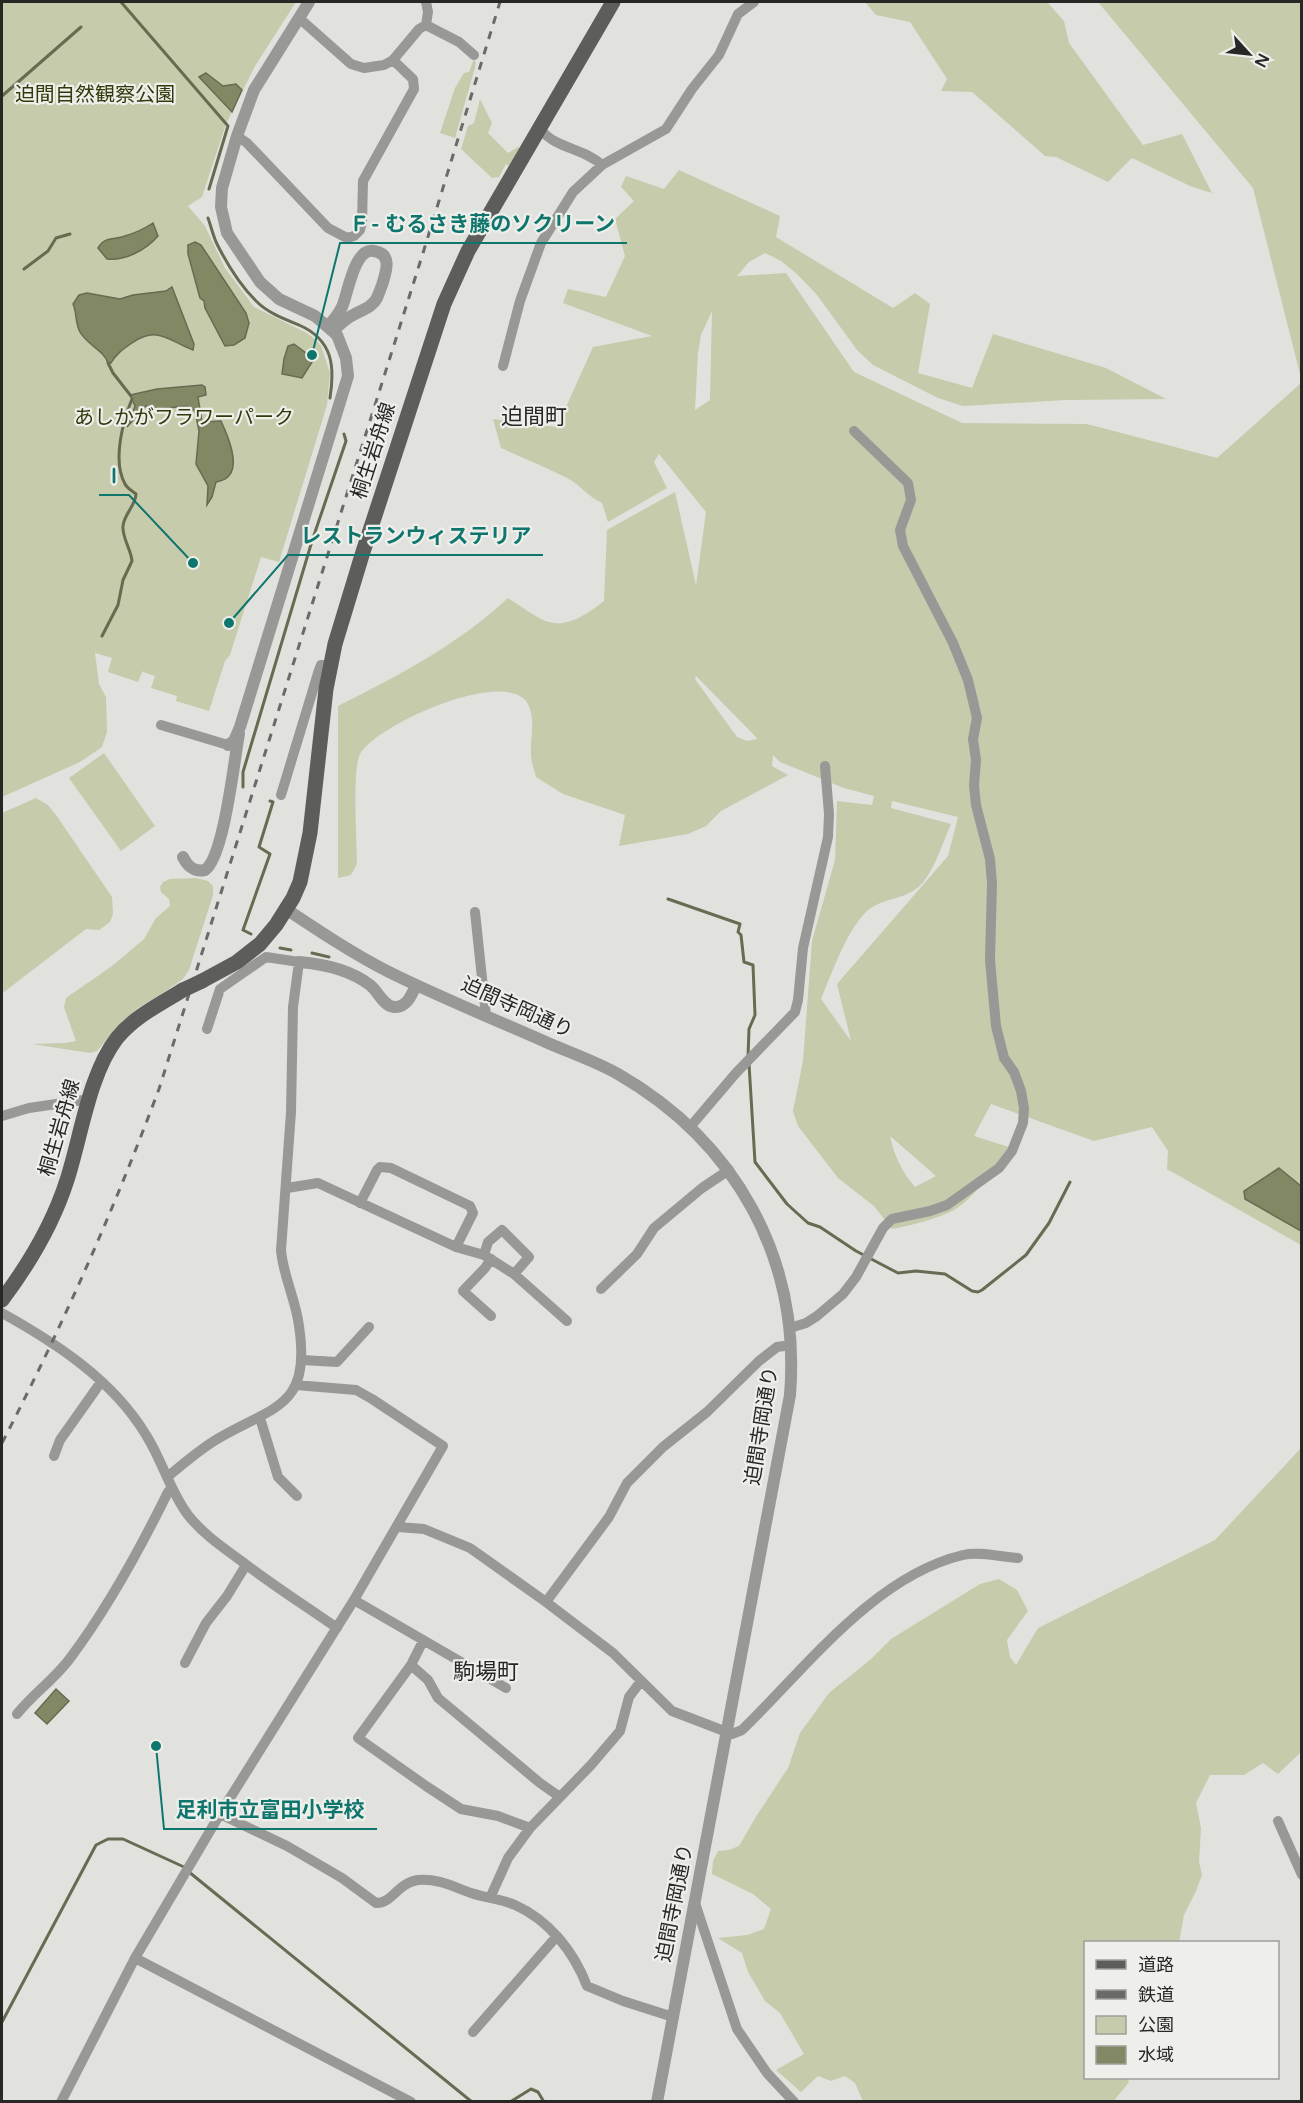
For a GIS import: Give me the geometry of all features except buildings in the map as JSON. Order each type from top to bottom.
[{"type":"main road","name":"桐生岩舟線","points":[[2,1300],[28,1262],[54,1214],[67,1179],[101,1065],[118,1037],[141,1016],[183,990],[237,962],[260,944],[276,925],[300,882],[331,665],[344,611],[448,292],[468,251],[540,129],[609,3]]},
{"type":"street","points":[[161,725],[228,745],[234,741],[348,376],[346,357],[337,335],[315,316],[279,299],[261,282],[227,233],[221,207],[222,188],[237,136],[254,90],[309,2]]},
{"type":"street","points":[[426,2],[428,12],[426,25]]},
{"type":"street","points":[[503,366],[520,301],[544,235],[573,192],[602,165],[666,129],[692,89],[719,55],[738,14],[754,2]]},
{"type":"street","points":[[299,18],[355,66],[364,68],[381,66],[393,60],[419,29],[426,25]]},
{"type":"street","points":[[426,25],[459,42],[474,55]]},
{"type":"street","points":[[237,136],[247,143],[328,228],[340,236],[354,237],[362,223],[363,180],[414,89],[413,79],[393,60]]},
{"type":"street","points":[[540,129],[547,137],[561,146],[596,160],[602,165]]},
{"type":"street","points":[[376,251],[384,255],[388,266],[374,303],[330,328],[343,306],[356,264],[362,254],[376,251]]},
{"type":"street","points":[[790,1328],[818,1316],[843,1294],[856,1277],[882,1228],[892,1219],[947,1205],[999,1168],[1019,1136],[1023,1115],[1021,1091],[1014,1072],[1004,1058],[996,1026],[990,960],[992,883],[987,845],[976,805],[974,785],[976,760],[973,740],[977,718],[969,680],[953,643],[903,546],[900,530],[911,500],[908,483],[854,431]]},
{"type":"street","points":[[281,795],[319,670],[321,665],[331,665]]},
{"type":"street","points":[[183,857],[186,864],[195,870],[206,870],[212,863],[223,826],[240,727]]},
{"type":"street","points":[[690,1127],[736,1073],[795,1012],[803,948],[828,837],[829,814],[825,766]]},
{"type":"street","name":"迫間寺岡通り","points":[[286,909],[351,951],[416,984],[616,1073],[665,1105],[690,1127],[729,1170],[756,1214],[773,1256],[786,1299],[790,1328],[792,1367],[786,1421],[657,2102]]},
{"type":"street","points":[[475,912],[486,1016]]},
{"type":"street","points":[[207,1029],[220,989],[266,957],[326,965],[345,971],[369,984],[387,1004],[393,1007],[408,1000],[416,984]]},
{"type":"street","points":[[167,1477],[214,1441],[260,1418],[283,1403],[296,1384],[302,1360],[299,1324],[284,1271],[281,1250],[287,1188],[294,1007],[299,962]]},
{"type":"street","points":[[2,1116],[29,1108],[90,1099]]},
{"type":"street","points":[[360,1203],[376,1170],[380,1167],[391,1168],[470,1206],[473,1213],[456,1247]]},
{"type":"street","points":[[601,1289],[637,1254],[654,1228],[702,1188],[729,1170]]},
{"type":"street","points":[[287,1188],[318,1183],[456,1247],[487,1257],[514,1274],[567,1321]]},
{"type":"street","points":[[491,1316],[463,1291],[485,1268],[488,1242],[502,1230],[529,1257],[514,1274]]},
{"type":"street","points":[[2,1313],[52,1343],[121,1400],[146,1435],[172,1488],[194,1521],[219,1545],[337,1628]]},
{"type":"street","points":[[302,1360],[337,1362],[369,1327]]},
{"type":"street","points":[[546,1602],[609,1517],[627,1484],[663,1447],[707,1412],[759,1361],[777,1347],[791,1345]]},
{"type":"street","points":[[54,1456],[60,1440],[101,1382]]},
{"type":"street","points":[[61,2102],[135,1958],[220,1814],[398,1527],[443,1446],[356,1390],[296,1384]]},
{"type":"street","points":[[260,1418],[278,1477],[297,1496]]},
{"type":"street","points":[[17,1714],[64,1666],[93,1626],[148,1534],[172,1488]]},
{"type":"street","points":[[398,1527],[424,1529],[470,1548],[613,1653],[672,1711],[727,1734],[742,1730],[835,1634],[878,1597],[913,1576],[964,1555],[1018,1558]]},
{"type":"street","points":[[185,1663],[206,1623],[227,1596],[246,1565]]},
{"type":"street","points":[[354,1600],[506,1688]]},
{"type":"street","points":[[423,1641],[411,1665],[358,1738],[461,1809],[498,1816],[530,1828]]},
{"type":"street","points":[[411,1665],[428,1680],[438,1698],[540,1784],[560,1797]]},
{"type":"street","points":[[490,1898],[507,1858],[530,1828],[620,1731],[629,1697],[640,1681]]},
{"type":"street","points":[[220,1814],[287,1846],[342,1878],[376,1903],[389,1899],[402,1885],[412,1881],[426,1880],[515,1905],[534,1915],[557,1936],[581,1971],[587,1986],[623,2001],[673,2017]]},
{"type":"street","points":[[1278,1821],[1302,1875]]},
{"type":"street","points":[[694,1903],[737,2029],[767,2073],[794,2102]]},
{"type":"street","points":[[473,2032],[557,1936]]},
{"type":"street","points":[[135,1958],[411,2102]]},
{"type":"green space","points":[[2,2],[296,2],[255,66],[226,124],[202,197],[188,206],[205,226],[225,268],[254,307],[315,339],[321,346],[330,373],[327,405],[279,562],[261,557],[230,655],[225,661],[209,711],[176,701],[177,696],[151,688],[155,676],[143,670],[138,682],[108,672],[112,658],[95,653],[99,684],[106,697],[107,732],[102,747],[80,762],[2,797]]},
{"type":"green space","points":[[865,2],[1047,2],[1064,21],[1069,43],[1143,145],[1182,134],[1212,193],[1190,186],[1132,158],[1108,182],[1056,157],[1045,156],[972,92],[941,91],[947,79],[910,22],[876,15]]},
{"type":"green space","points":[[1098,2],[1301,2],[1301,378],[1253,188]]},
{"type":"green space","points":[[474,59],[476,63],[455,138],[440,133],[455,88],[464,73],[469,72]]},
{"type":"green space","points":[[480,99],[492,123],[488,133],[508,153],[518,147],[520,149],[510,167],[506,164],[499,177],[492,178],[461,149],[468,126],[474,123]]},
{"type":"green space","points":[[679,170],[780,216],[776,237],[893,308],[915,293],[930,304],[918,373],[972,388],[993,334],[1106,368],[1166,399],[1066,400],[963,406],[938,398],[873,365],[857,350],[817,295],[781,261],[765,253],[749,262],[737,276],[786,273],[854,372],[962,423],[1087,424],[1217,458],[1301,383],[1301,1245],[1167,1169],[1168,1151],[1152,1127],[1094,1141],[991,1104],[974,1136],[1009,1147],[984,1181],[954,1210],[923,1222],[892,1229],[874,1206],[838,1178],[798,1126],[793,1111],[803,1061],[812,941],[835,860],[837,801],[872,805],[874,796],[844,788],[780,762],[773,755],[772,766],[788,775],[721,811],[706,826],[688,834],[619,846],[625,815],[563,794],[536,777],[531,757],[532,723],[528,704],[516,694],[496,692],[471,695],[443,703],[415,715],[371,742],[360,754],[356,775],[357,864],[351,875],[338,878],[338,706],[448,645],[508,598],[549,622],[564,623],[585,614],[604,601],[607,530],[675,492],[696,585],[706,512],[659,454],[654,462],[667,488],[608,522],[602,503],[572,481],[501,448],[493,419],[557,427],[593,347],[652,336],[563,303],[568,289],[606,297],[625,256],[615,219],[634,201],[621,187],[626,176],[664,189]],"holes":[[[712,311],[710,400],[695,410],[701,335]],[[696,676],[757,739],[747,741],[737,737],[695,679]],[[892,801],[958,817],[948,856],[837,984],[851,1041],[821,999],[840,953],[852,930],[866,912],[877,904],[910,893],[922,884],[941,850],[951,824],[891,808]],[[890,1136],[936,1176],[915,1187],[896,1157]]]},
{"type":"green space","points":[[104,753],[155,826],[121,851],[69,778]]},
{"type":"green space","points":[[36,798],[48,805],[56,815],[112,897],[113,914],[110,922],[99,930],[86,929],[4,992],[2,990],[2,813]]},
{"type":"green space","points":[[196,878],[208,881],[213,886],[213,895],[189,970],[183,979],[138,1008],[117,1027],[97,1051],[90,1053],[32,1044],[76,1041],[64,1007],[66,998],[112,966],[144,939],[156,918],[170,906],[169,899],[161,892],[160,887],[163,882],[170,879]]},
{"type":"green space","points":[[1301,1448],[1301,1752],[1278,1774],[1263,1763],[1244,1775],[1210,1775],[1196,1803],[1201,1828],[1199,1862],[1202,1875],[1184,1915],[1179,1941],[1084,1941],[1084,2079],[1128,2079],[1129,2082],[1113,2102],[863,2101],[855,2083],[845,2076],[831,2081],[818,2076],[801,2092],[776,2070],[804,2054],[780,2013],[765,2001],[748,1972],[742,1953],[718,1938],[747,1935],[764,1929],[771,1909],[753,1894],[712,1874],[713,1861],[718,1851],[739,1846],[788,1768],[800,1733],[829,1693],[871,1659],[891,1639],[980,1584],[999,1579],[1017,1590],[1028,1611],[1007,1640],[1010,1657],[1016,1665],[1038,1628],[1215,1540]]},
{"type":"water","points":[[206,73],[223,86],[236,84],[242,90],[232,112],[199,77]]},
{"type":"water","points":[[153,223],[158,236],[135,254],[107,259],[98,248],[107,240],[132,234]]},
{"type":"water","points":[[195,242],[201,245],[246,313],[249,323],[245,338],[234,345],[225,346],[205,308],[204,301],[200,298],[188,254],[188,245]]},
{"type":"water","points":[[172,287],[194,344],[193,350],[163,336],[149,335],[129,345],[117,354],[111,363],[108,363],[103,354],[80,332],[73,304],[79,295],[87,293],[120,299],[166,291]]},
{"type":"water","points":[[294,344],[314,359],[302,378],[282,374],[288,346]]},
{"type":"water","points":[[202,385],[205,387],[206,395],[198,397],[202,422],[221,421],[230,442],[233,460],[230,474],[224,480],[216,482],[207,505],[208,486],[196,464],[199,431],[195,411],[187,406],[158,409],[146,406],[127,427],[135,406],[130,395],[157,389]]},
{"type":"water","points":[[1279,1168],[1301,1186],[1301,1231],[1245,1199],[1244,1191]]},
{"type":"water","points":[[56,1689],[69,1701],[47,1724],[35,1713]]},
{"type":"waterway","points":[[121,2],[228,126],[209,189]]},
{"type":"waterway","points":[[2,96],[81,27]]},
{"type":"waterway","points":[[208,218],[221,252],[250,295],[271,312],[310,331],[325,346],[332,375],[330,398]]},
{"type":"waterway","points":[[24,269],[48,251],[56,238],[70,234]]},
{"type":"waterway","points":[[108,363],[131,396]]},
{"type":"waterway","points":[[102,636],[118,605],[123,580],[132,561],[123,526],[136,494],[125,484],[119,464],[122,429],[132,399]]},
{"type":"waterway","points":[[243,787],[243,772],[312,541],[346,441],[344,434]]},
{"type":"waterway","points":[[251,934],[243,930],[270,854],[259,847],[273,802],[270,801]]},
{"type":"waterway","points":[[668,899],[740,924],[738,932],[741,935],[744,962],[753,965],[755,1015],[749,1029],[748,1057]]},
{"type":"waterway","points":[[280,948],[291,950]]},
{"type":"waterway","points":[[312,953],[329,957]]},
{"type":"waterway","points":[[749,1064],[755,1162],[787,1204],[808,1223],[820,1227],[856,1251],[898,1273],[916,1271],[945,1274],[972,1291],[982,1290],[1026,1255],[1049,1223],[1070,1182]]},
{"type":"waterway","points":[[2,2022],[96,1845],[108,1839],[123,1839],[184,1867]]},
{"type":"waterway","points":[[189,1872],[472,2102]]},
{"type":"waterway","points":[[510,2102],[531,2089],[538,2092],[544,2102]]},
{"type":"railway","points":[[2,1443],[86,1269],[159,1089],[500,2]]},
{"type":"place","name":"F - むるさき藤のソクリーン","points":[[312,355]]},
{"type":"place","name":"I","points":[[193,563]]},
{"type":"place","name":"レストランウィステリア","points":[[229,623]]},
{"type":"place","name":"足利市立富田小学校","points":[[156,1746]]},
{"type":"district","name":"迫間町","points":[[534,417]]},
{"type":"district","name":"駒場町","points":[[486,1672]]},
{"type":"park label","name":"迫間自然観察公園","points":[[95,95]]},
{"type":"park label","name":"あしかがフラワーパーク","points":[[184,418]]}]
